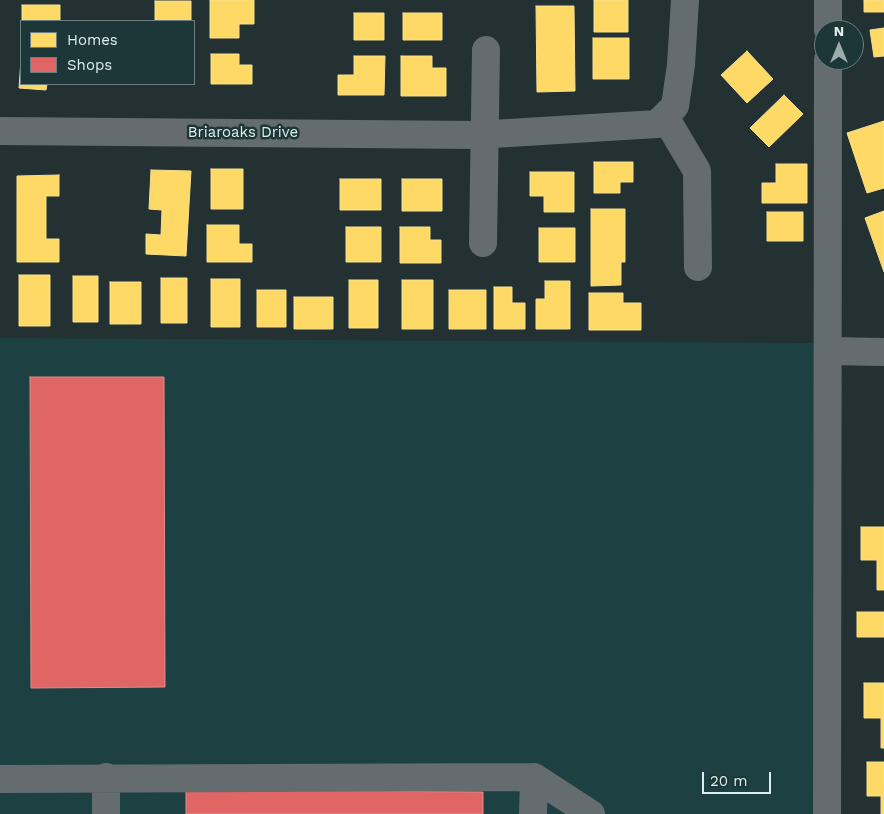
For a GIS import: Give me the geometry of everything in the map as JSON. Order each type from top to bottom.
[{"type":"street","points":[[686,0],[681,65],[675,106],[664,117],[696,171],[698,267]]},
{"type":"street","points":[[828,0],[828,20]]},
{"type":"street","points":[[483,243],[486,50]]},
{"type":"street","points":[[827,814],[828,70]]},
{"type":"street","name":"Briaroaks Drive","points":[[0,131],[486,134],[657,124],[664,117]]},
{"type":"street","points":[[828,351],[884,352]]},
{"type":"street","points":[[106,777],[106,814]]},
{"type":"street","points":[[0,779],[106,777],[534,777],[591,814]]},
{"type":"street","points":[[533,814],[534,777]]},
{"type":"shaded area","points":[[0,338],[816,343],[817,814],[0,814]]},
{"type":"building: Homes","points":[[210,0],[254,0],[254,24],[239,24],[239,38],[210,38]]},
{"type":"building: Homes","points":[[594,0],[628,0],[628,32],[594,32]]},
{"type":"building: Homes","points":[[864,0],[884,0],[884,12],[864,12]]},
{"type":"building: Homes","points":[[155,1],[191,1],[191,20],[155,20]]},
{"type":"building: Homes","points":[[22,5],[60,5],[60,20],[22,20]]},
{"type":"building: Homes","points":[[536,6],[574,6],[575,91],[537,92]]},
{"type":"building: Homes","points":[[354,13],[384,13],[384,40],[354,40]]},
{"type":"building: Homes","points":[[403,13],[442,13],[442,40],[403,40]]},
{"type":"building: Homes","points":[[884,28],[884,56],[874,57],[870,30]]},
{"type":"building: Homes","points":[[593,38],[629,38],[629,79],[593,79]]},
{"type":"building: Homes","points":[[747,51],[773,79],[747,103],[721,75]]},
{"type":"building: Homes","points":[[211,54],[239,54],[239,65],[252,65],[252,84],[211,84]]},
{"type":"building: Homes","points":[[354,56],[385,56],[384,95],[338,95],[338,75],[354,75]]},
{"type":"building: Homes","points":[[401,56],[432,56],[432,68],[446,68],[446,96],[401,96]]},
{"type":"building: Homes","points":[[20,74],[20,85],[47,85],[46,90],[19,88]]},
{"type":"building: Homes","points":[[784,95],[803,114],[769,147],[750,128]]},
{"type":"building: Homes","points":[[884,121],[884,188],[867,193],[847,133]]},
{"type":"building: Homes","points":[[594,162],[633,162],[633,182],[620,182],[620,193],[594,193]]},
{"type":"building: Homes","points":[[776,164],[807,164],[807,203],[762,203],[762,183],[776,183]]},
{"type":"building: Homes","points":[[211,169],[243,169],[243,209],[211,209]]},
{"type":"building: Homes","points":[[151,170],[191,171],[186,256],[146,254],[146,234],[161,235],[162,210],[149,209]]},
{"type":"building: Homes","points":[[530,172],[574,172],[574,212],[544,212],[544,196],[530,196]]},
{"type":"building: Homes","points":[[59,175],[59,196],[46,196],[46,239],[59,239],[59,262],[17,262],[17,176]]},
{"type":"building: Homes","points":[[340,179],[381,179],[381,210],[340,210]]},
{"type":"building: Homes","points":[[402,179],[442,179],[442,211],[402,211]]},
{"type":"building: Homes","points":[[591,209],[625,209],[625,262],[621,262],[621,285],[591,286]]},
{"type":"building: Homes","points":[[884,211],[884,272],[865,218]]},
{"type":"building: Homes","points":[[767,212],[803,212],[803,241],[767,241]]},
{"type":"building: Homes","points":[[207,225],[239,225],[239,244],[252,244],[252,262],[207,262]]},
{"type":"building: Homes","points":[[346,227],[381,227],[381,262],[346,262]]},
{"type":"building: Homes","points":[[400,227],[430,227],[430,240],[441,240],[441,263],[400,263]]},
{"type":"building: Homes","points":[[539,228],[575,228],[575,262],[539,262]]},
{"type":"building: Homes","points":[[19,275],[50,275],[50,326],[19,326]]},
{"type":"building: Homes","points":[[73,276],[98,276],[98,322],[73,322]]},
{"type":"building: Homes","points":[[161,278],[187,278],[187,323],[161,323]]},
{"type":"building: Homes","points":[[211,279],[240,279],[240,327],[211,327]]},
{"type":"building: Homes","points":[[349,280],[378,280],[378,328],[349,328]]},
{"type":"building: Homes","points":[[402,280],[433,280],[433,329],[402,329]]},
{"type":"building: Homes","points":[[545,281],[570,281],[570,329],[536,329],[536,299],[545,299]]},
{"type":"building: Homes","points":[[110,282],[141,282],[141,324],[110,324]]},
{"type":"building: Homes","points":[[494,287],[512,287],[512,303],[525,303],[525,329],[494,329]]},
{"type":"building: Homes","points":[[257,290],[286,290],[286,327],[257,327]]},
{"type":"building: Homes","points":[[449,290],[486,290],[486,329],[449,329]]},
{"type":"building: Homes","points":[[589,293],[623,293],[623,303],[641,303],[641,330],[589,330]]},
{"type":"building: Homes","points":[[294,297],[333,297],[333,329],[294,329]]},
{"type":"building: Homes","points":[[861,527],[884,527],[884,590],[877,590],[877,560],[861,560]]},
{"type":"building: Homes","points":[[857,612],[884,612],[884,637],[857,637]]},
{"type":"building: Homes","points":[[864,683],[884,683],[884,748],[881,748],[881,718],[864,718]]},
{"type":"building: Homes","points":[[867,762],[884,762],[884,814],[881,814],[881,796],[867,796]]},
{"type":"building: Shops","points":[[30,377],[164,377],[165,687],[31,688]]},
{"type":"building: Shops","points":[[186,790],[483,792],[483,814],[186,814]]}]
